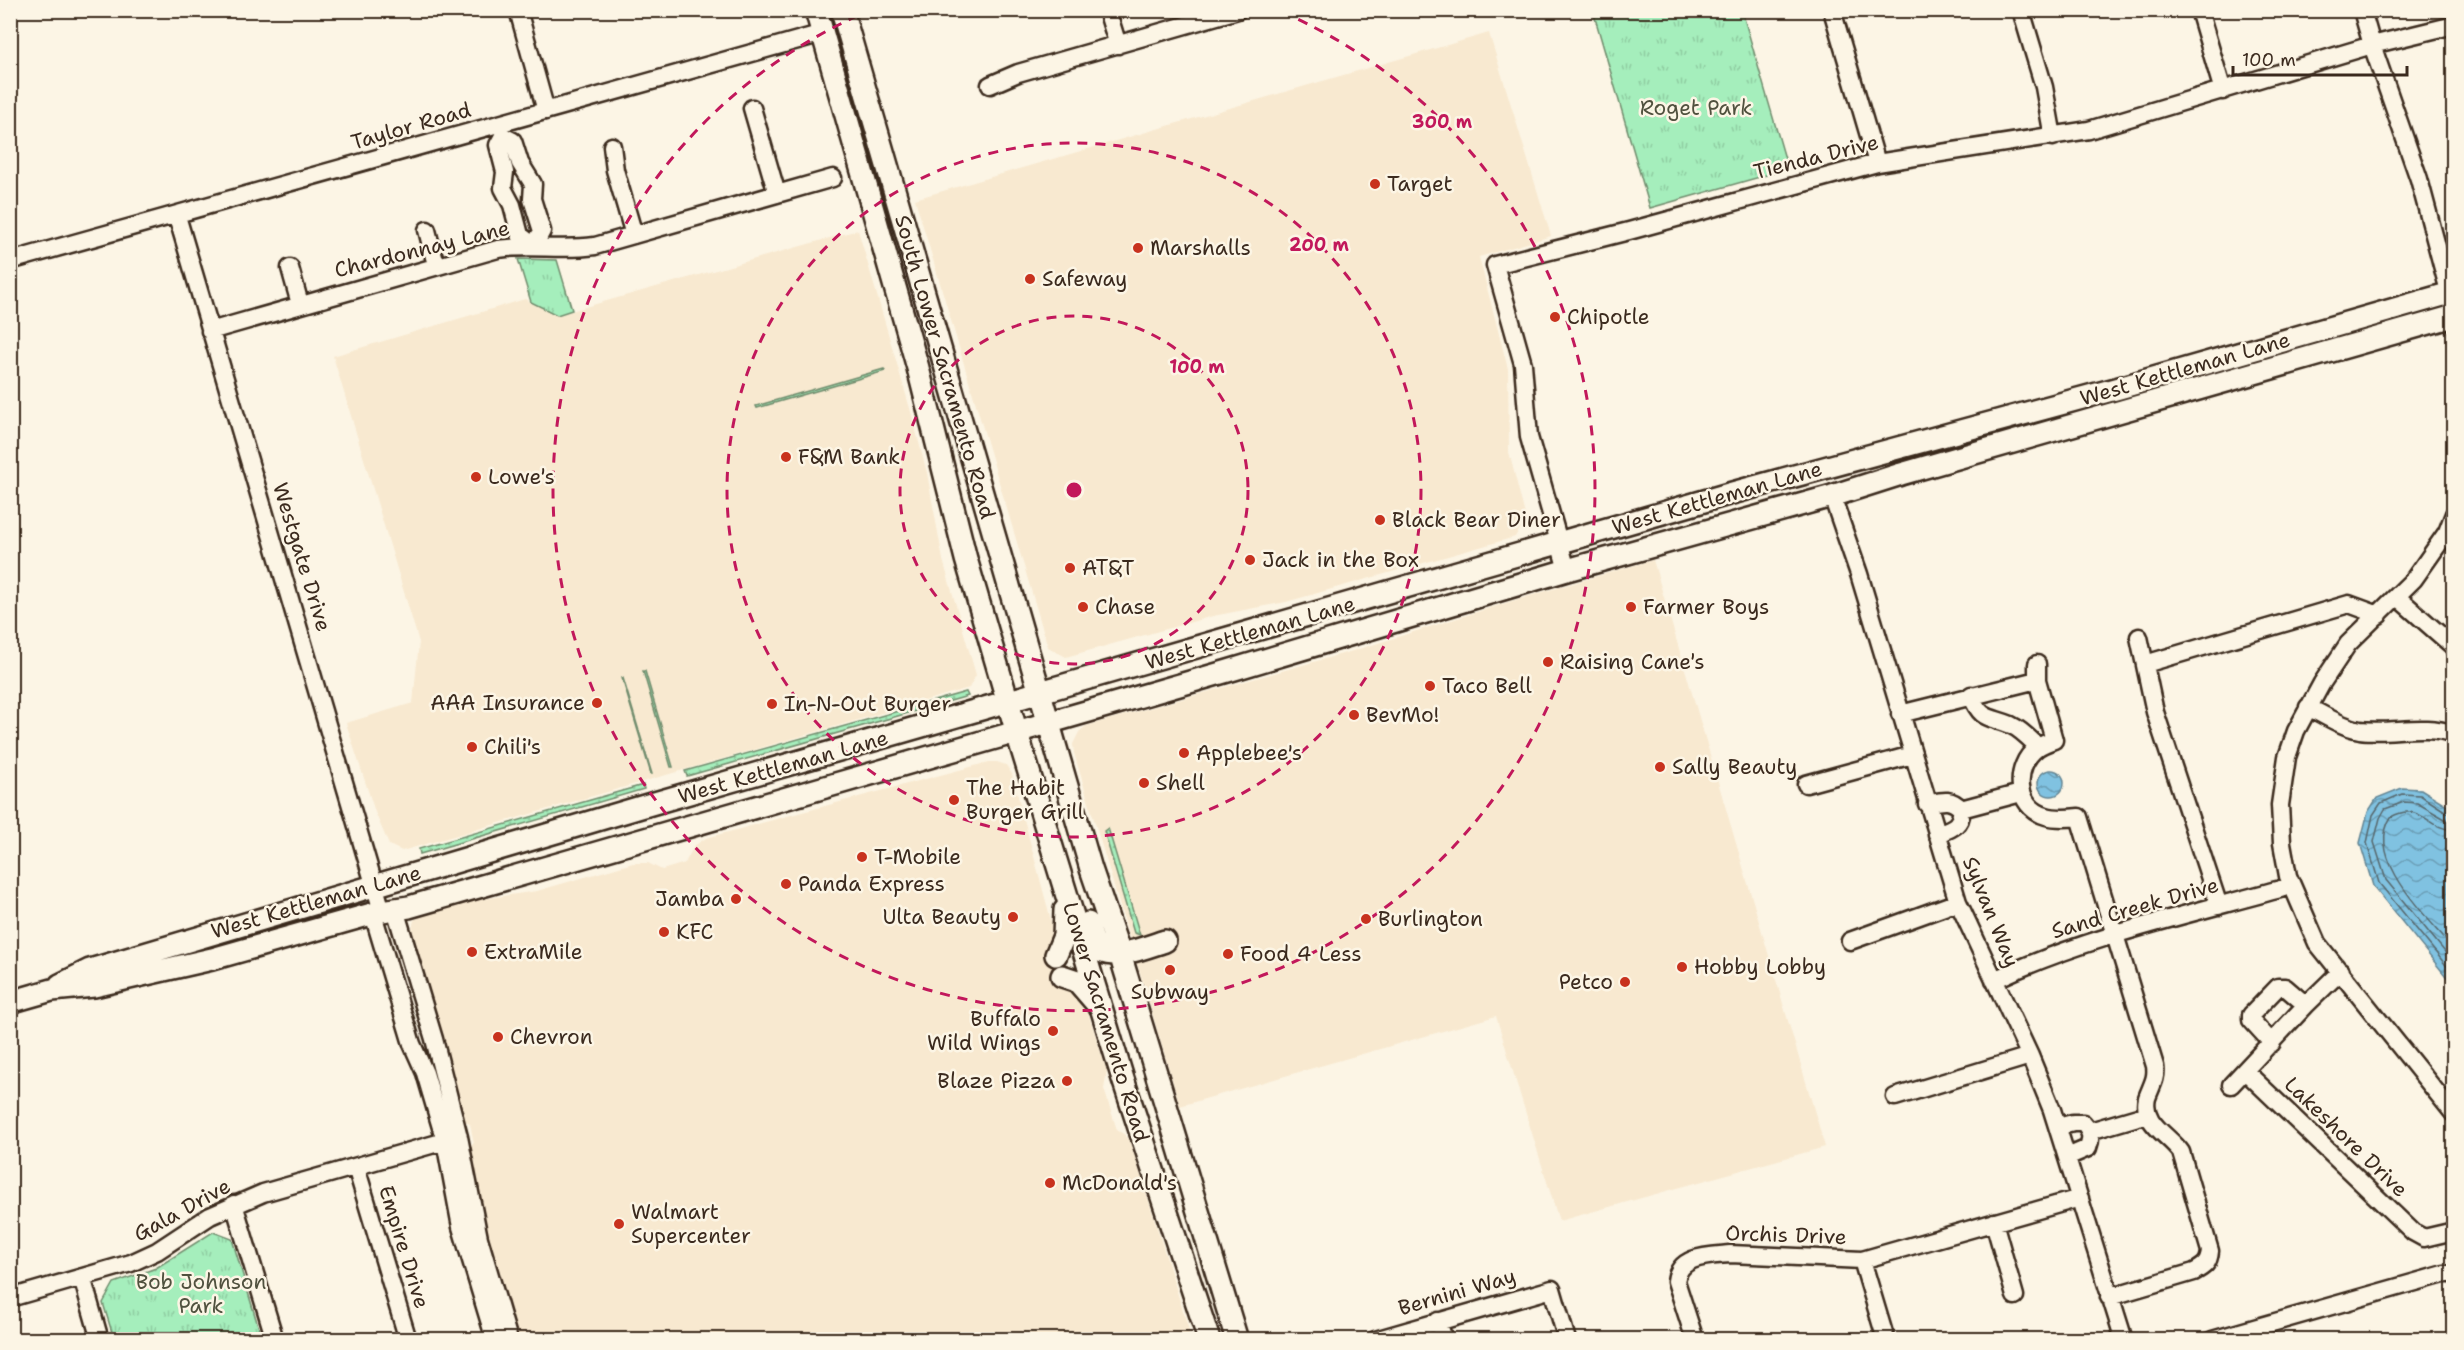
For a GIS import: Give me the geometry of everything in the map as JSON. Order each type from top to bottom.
[{"type":"main road","name":"South Lower Sacramento Road","points":[[816,10],[918,368],[963,549],[1008,702]]},
{"type":"main road","name":"South Lower Sacramento Road","points":[[842,10],[1048,724]]},
{"type":"main road","points":[[823,33],[832,32],[838,37],[850,71],[864,85]]},
{"type":"main road","name":"West Kettleman Lane","points":[[52,990],[90,970],[374,885],[1558,543],[1743,490],[2452,299]]},
{"type":"main road","name":"West Kettleman Lane","points":[[10,1002],[52,990],[94,986],[201,962],[383,912],[1017,733],[1566,570],[1832,496],[1922,468],[2454,316]]},
{"type":"main road","name":"Lower Sacramento Road","points":[[1008,702],[1105,1020],[1118,1105],[1209,1340]]},
{"type":"main road","name":"Lower Sacramento Road","points":[[1048,724],[1237,1340]]},
{"type":"main road","points":[[1060,876],[1076,894],[1098,948],[1106,954],[1120,954],[1165,941]]},
{"type":"main road","points":[[1056,955],[1064,936],[1066,916],[1060,876]]},
{"type":"main road","points":[[1062,976],[1077,981],[1085,989],[1094,999],[1105,1020]]},
{"type":"street","points":[[518,10],[546,111]]},
{"type":"street","points":[[1107,10],[1118,45]]},
{"type":"street","points":[[990,85],[1018,73],[1238,10]]},
{"type":"street","points":[[1832,10],[1877,162]]},
{"type":"street","points":[[2021,10],[2044,87],[2053,137]]},
{"type":"street","points":[[2199,10],[2223,91]]},
{"type":"street","points":[[2362,10],[2419,179],[2452,299]]},
{"type":"street","name":"Tienda Drive","points":[[1566,570],[1529,437],[1523,364],[1495,265],[1629,231],[1877,162],[2053,137],[2110,124],[2372,45],[2454,25]]},
{"type":"street","name":"Taylor Road","points":[[10,261],[502,130],[546,111],[823,33]]},
{"type":"street","points":[[752,108],[777,194]]},
{"type":"street","points":[[502,130],[513,141],[520,163],[533,184],[532,199],[542,231],[534,246],[520,235],[512,205],[503,188],[505,172],[498,145],[502,130]]},
{"type":"street","points":[[612,146],[615,170],[634,235]]},
{"type":"street","name":"Chardonnay Lane","points":[[210,331],[498,249],[534,246],[585,247],[833,178]]},
{"type":"street","points":[[512,205],[532,199]]},
{"type":"street","name":"Westgate Drive","points":[[177,216],[383,912]]},
{"type":"street","points":[[427,230],[436,265]]},
{"type":"street","points":[[290,268],[300,304]]},
{"type":"street","name":"Sylvan Way","points":[[1832,496],[1859,574],[1958,902],[2030,1056],[2058,1127],[2124,1340]]},
{"type":"street","points":[[2454,514],[2447,532],[2414,579],[2348,644],[2308,707],[2287,757],[2280,805],[2282,843],[2291,886],[2317,943],[2454,1114]]},
{"type":"street","points":[[2397,597],[2454,647]]},
{"type":"street","points":[[2145,664],[2349,604],[2379,615]]},
{"type":"street","points":[[2139,637],[2155,712],[2219,906]]},
{"type":"street","points":[[1900,714],[1971,696],[2037,672],[2054,740],[2038,747],[2029,756],[2020,781],[2021,793],[2028,806],[2045,816],[2079,817],[2155,1066],[2156,1077],[2146,1100],[2148,1114],[2153,1124],[2181,1152],[2210,1251],[2206,1266],[2194,1272],[2109,1297]]},
{"type":"street","points":[[1971,696],[1977,711],[1985,717],[2013,726],[2038,747]]},
{"type":"street","points":[[2308,707],[2357,729],[2375,731],[2429,729],[2454,734]]},
{"type":"street","points":[[1806,784],[1912,755]]},
{"type":"street","points":[[1961,809],[2021,793]]},
{"type":"street","points":[[1927,804],[1947,800],[1956,803],[1961,809],[1959,823],[1937,834]]},
{"type":"street","name":"Sand Creek Drive","points":[[1995,980],[2037,960],[2291,886]]},
{"type":"street","points":[[1850,941],[1958,902]]},
{"type":"street","points":[[383,912],[412,1044],[452,1139],[509,1340]]},
{"type":"street","points":[[383,912],[434,1039],[452,1139],[461,1227],[495,1340]]},
{"type":"street","points":[[2231,1085],[2341,971]]},
{"type":"street","points":[[2272,1043],[2251,1020],[2251,1015],[2278,987],[2285,987],[2306,1005]]},
{"type":"street","points":[[1895,1097],[2030,1056]]},
{"type":"street","name":"Lakeshore Drive","points":[[2245,1071],[2413,1232],[2424,1238],[2454,1231]]},
{"type":"street","points":[[2090,1131],[2148,1114]]},
{"type":"street","points":[[2058,1127],[2083,1123],[2090,1131],[2091,1140],[2088,1148],[2067,1157]]},
{"type":"street","name":"Gala Drive","points":[[10,1298],[131,1263],[158,1251],[210,1216],[263,1193],[452,1139]]},
{"type":"street","name":"Empire Drive","points":[[356,1167],[408,1340]]},
{"type":"street","points":[[1886,1340],[1862,1260],[2080,1198]]},
{"type":"street","points":[[234,1204],[276,1340]]},
{"type":"street","points":[[1994,1222],[2015,1296]]},
{"type":"street","name":"Orchis Drive","points":[[1695,1340],[1676,1281],[1677,1271],[1683,1264],[1702,1258],[1730,1254],[1862,1260]]},
{"type":"street","points":[[2212,1340],[2254,1334],[2444,1274],[2454,1274]]},
{"type":"street","points":[[82,1277],[100,1340]]},
{"type":"street","name":"Bernini Way","points":[[1375,1340],[1552,1289],[1567,1340]]},
{"type":"street","points":[[1438,1321],[1444,1340]]},
{"type":"shaded area","points":[[1489,33],[1551,236],[1479,257],[1508,369],[1509,452],[1526,519],[1515,537],[1286,602],[1213,616],[1066,657],[1048,647],[915,199]]},
{"type":"shaded area","points":[[858,230],[911,412],[927,473],[943,560],[976,675],[969,688],[402,851],[389,845],[375,812],[346,723],[413,703],[419,642],[333,356],[525,299],[557,315]]},
{"type":"shaded area","points":[[1653,560],[1825,1147],[1559,1221],[1496,1016],[1180,1106],[1074,753],[1073,744],[1079,732],[1086,726],[1356,650]]},
{"type":"shaded area","points":[[989,762],[1006,765],[1012,774],[1053,928],[1050,945],[1061,981],[1085,1003],[1107,1071],[1104,1089],[1117,1130],[1125,1135],[1131,1144],[1189,1330],[1189,1339],[516,1339],[491,1256],[469,1147],[474,1143],[470,1124],[462,1120],[411,934],[414,920],[482,899],[537,891],[633,863],[648,863],[662,870],[685,863],[694,846],[706,838]]},
{"type":"green space","name":"Roget Park","points":[[1593,11],[1742,11],[1788,169],[1650,208]]},
{"type":"green space","points":[[518,259],[557,260],[572,310],[557,315],[531,302]]},
{"type":"green space","points":[[884,369],[885,371],[757,408],[756,406]]},
{"type":"green space","points":[[643,671],[645,671],[673,767],[671,767]]},
{"type":"green space","points":[[623,678],[652,774],[651,774]]},
{"type":"green space","points":[[966,692],[968,696],[687,776],[685,771]]},
{"type":"green space","points":[[643,785],[644,789],[420,854],[419,849]]},
{"type":"green space","points":[[1108,828],[1140,935],[1134,933],[1104,831]]},
{"type":"green space","name":"Bob Johnson Park","points":[[213,1232],[232,1239],[262,1339],[114,1339],[103,1303],[114,1283],[156,1268]]},
{"type":"water","points":[[2051,770],[2060,774],[2064,783],[2060,792],[2051,796],[2042,792],[2038,783],[2042,774]]},
{"type":"water","points":[[2402,788],[2421,789],[2453,809],[2453,985],[2373,886],[2360,843],[2368,812],[2377,798]]},
{"type":"place","name":"Target","points":[[1375,184]]},
{"type":"place","name":"Marshalls","points":[[1138,248]]},
{"type":"place","name":"Safeway","points":[[1030,279]]},
{"type":"place","name":"Chipotle","points":[[1555,317]]},
{"type":"place","name":"F&M Bank","points":[[786,457]]},
{"type":"place","name":"Lowe's","points":[[476,477]]},
{"type":"place","name":"Black Bear Diner","points":[[1380,520]]},
{"type":"place","name":"Jack in the Box","points":[[1250,560]]},
{"type":"place","name":"AT&T","points":[[1070,568]]},
{"type":"place","name":"Chase","points":[[1083,607]]},
{"type":"place","name":"Farmer Boys","points":[[1631,607]]},
{"type":"place","name":"Raising Cane's","points":[[1548,662]]},
{"type":"place","name":"Taco Bell","points":[[1430,686]]},
{"type":"place","name":"AAA Insurance","points":[[597,703]]},
{"type":"place","name":"In-N-Out Burger","points":[[772,704]]},
{"type":"place","name":"BevMo!","points":[[1354,715]]},
{"type":"place","name":"Chili's","points":[[472,747]]},
{"type":"place","name":"Applebee's","points":[[1184,753]]},
{"type":"place","name":"Sally Beauty","points":[[1660,767]]},
{"type":"place","name":"Shell","points":[[1144,783]]},
{"type":"place","name":"The Habit Burger Grill","points":[[954,800]]},
{"type":"place","name":"T-Mobile","points":[[862,857]]},
{"type":"place","name":"Panda Express","points":[[786,884]]},
{"type":"place","name":"Jamba","points":[[736,899]]},
{"type":"place","name":"Ulta Beauty","points":[[1013,917]]},
{"type":"place","name":"Burlington","points":[[1366,919]]},
{"type":"place","name":"KFC","points":[[664,932]]},
{"type":"place","name":"ExtraMile","points":[[472,952]]},
{"type":"place","name":"Food 4 Less","points":[[1228,954]]},
{"type":"place","name":"Hobby Lobby","points":[[1682,967]]},
{"type":"place","name":"Subway","points":[[1170,970]]},
{"type":"place","name":"Petco","points":[[1625,982]]},
{"type":"place","name":"Buffalo Wild Wings","points":[[1053,1031]]},
{"type":"place","name":"Chevron","points":[[498,1037]]},
{"type":"place","name":"Blaze Pizza","points":[[1067,1081]]},
{"type":"place","name":"McDonald's","points":[[1050,1183]]},
{"type":"place","name":"Walmart Supercenter","points":[[619,1224]]}]
